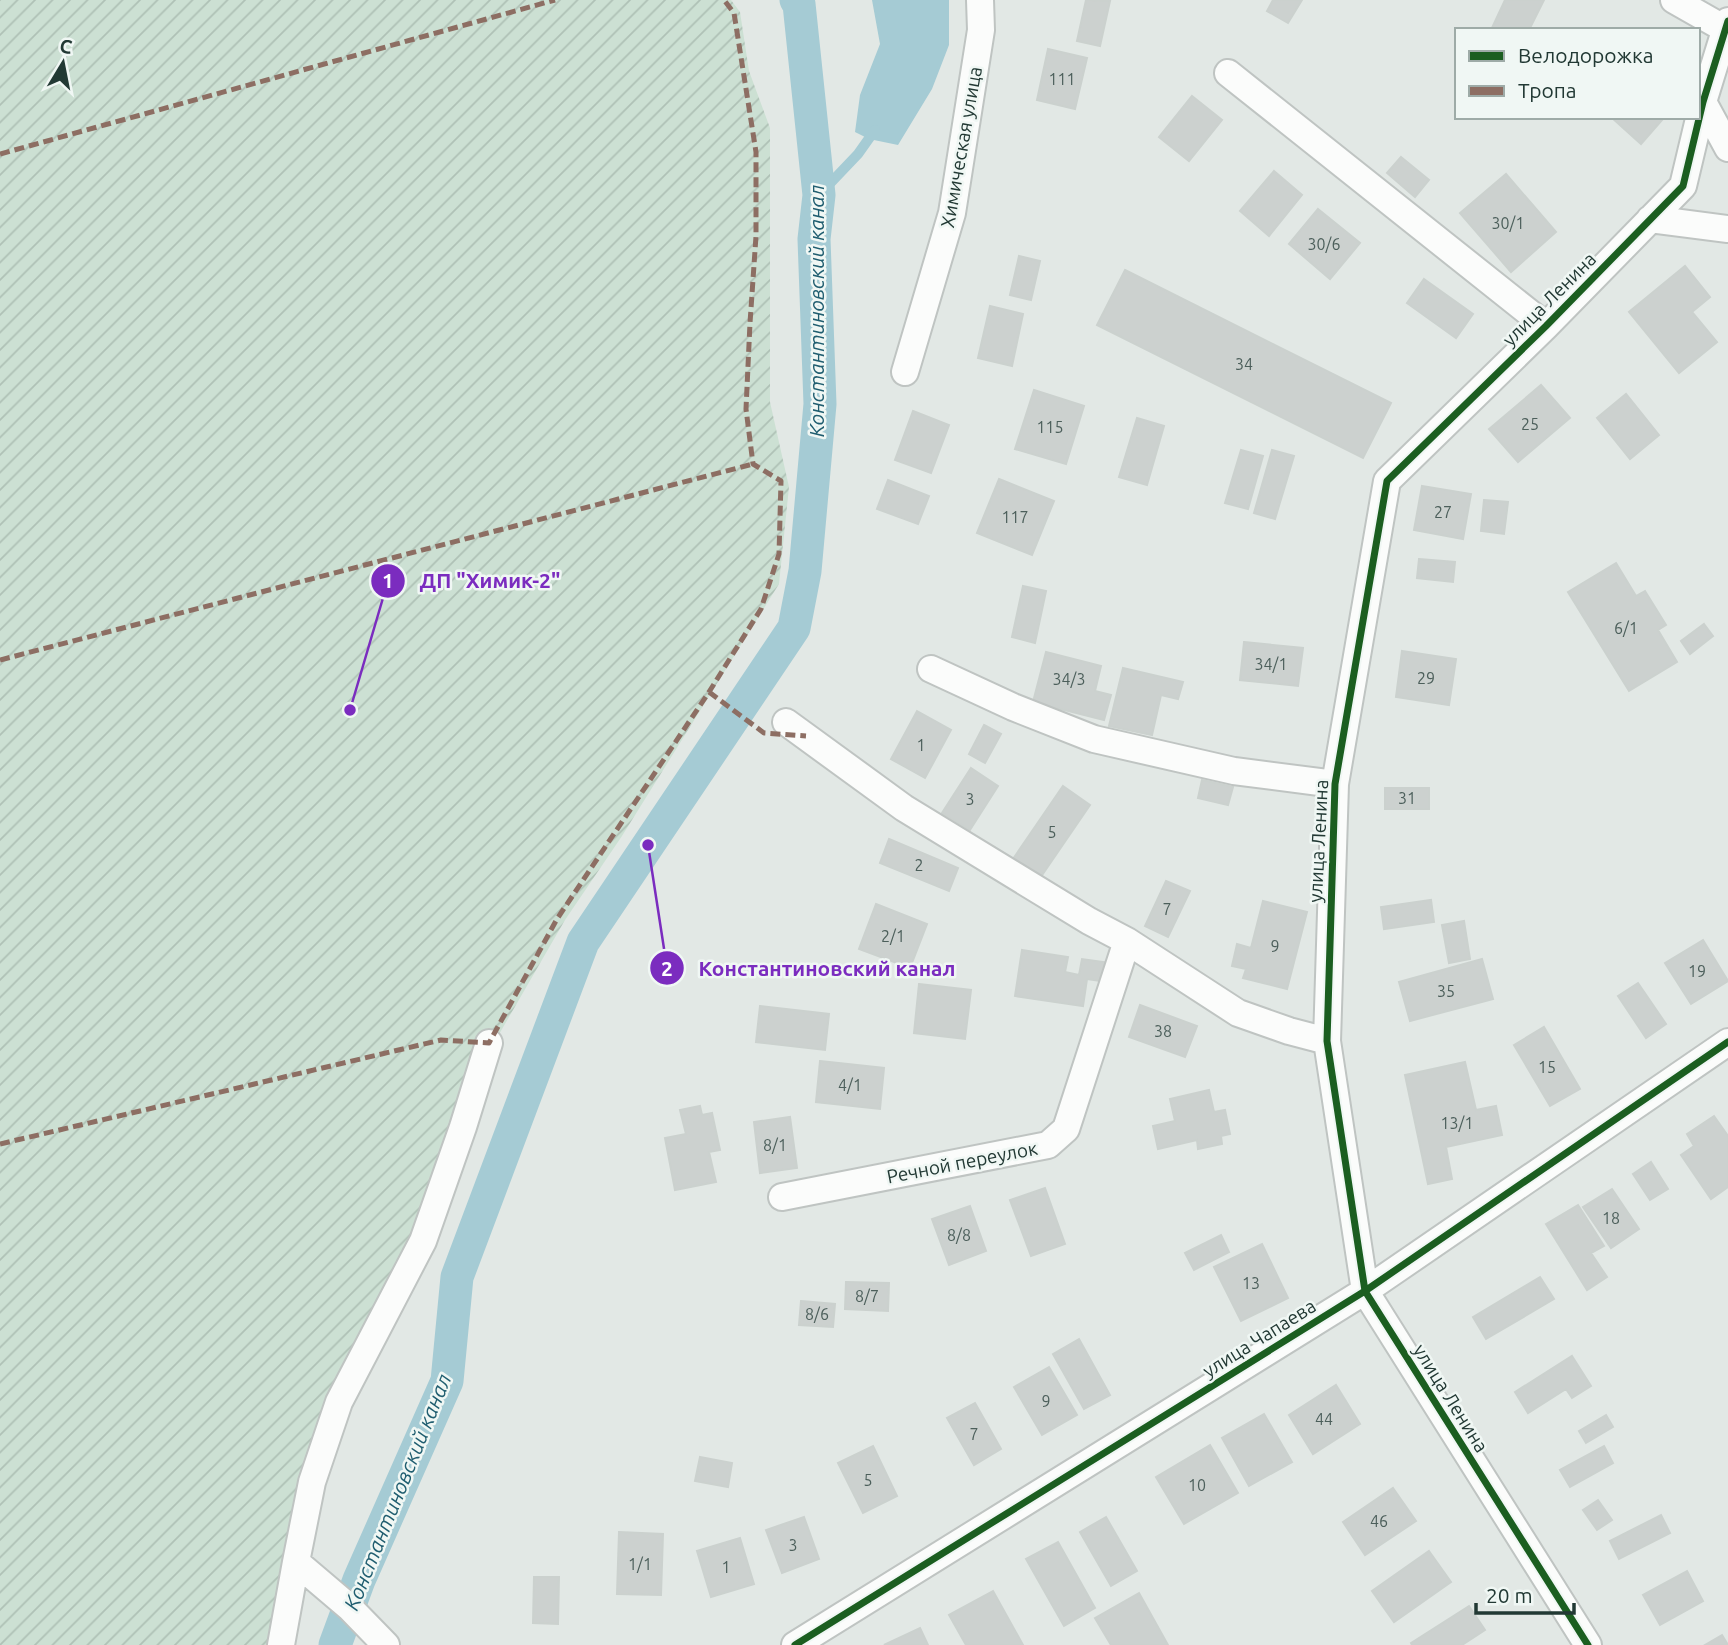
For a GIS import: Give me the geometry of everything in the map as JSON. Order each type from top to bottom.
[{"type":"street","name":"Химическая улица","points":[[905,372],[952,213],[981,30],[980,0]]},
{"type":"street","points":[[1674,0],[1727,25]]},
{"type":"street","name":"улица Ленина","points":[[1700,115],[1727,25]]},
{"type":"street","name":"улица Ленина","points":[[1228,74],[1546,326]]},
{"type":"street","points":[[1703,102],[1728,148]]},
{"type":"street","name":"улица Ленина","points":[[1588,1645],[1365,1291],[1327,1041],[1335,784],[1387,481],[1546,326],[1683,186],[1699,119]]},
{"type":"street","points":[[1650,219],[1728,229]]},
{"type":"street","name":"улица Ленина","points":[[931,669],[1013,707],[1094,739],[1234,771],[1335,784]]},
{"type":"street","points":[[786,722],[904,808],[1089,921],[1127,941],[1238,1013],[1327,1041]]},
{"type":"street","name":"Речной переулок","points":[[782,1198],[1048,1146],[1066,1129],[1127,941]]},
{"type":"street","name":"улица Чапаева","points":[[795,1645],[1365,1291],[1728,1041]]},
{"type":"street","points":[[281,1645],[312,1482],[339,1402],[423,1241],[489,1042]]},
{"type":"street","points":[[296,1562],[349,1607],[386,1645]]},
{"type":"green space","points":[[0,0],[731,0],[740,12],[749,71],[770,128],[770,402],[789,487],[779,584],[622,836],[565,920],[494,1043],[345,1402],[318,1483],[288,1645],[0,1645]]},
{"type":"water","points":[[872,0],[949,0],[949,45],[932,89],[898,145],[869,139],[855,132],[860,95],[880,44]]},
{"type":"building","points":[[1086,0],[1110,1],[1100,46],[1077,41]]},
{"type":"building","points":[[1273,0],[1302,0],[1288,23],[1267,11]]},
{"type":"building","points":[[1505,0],[1544,0],[1530,28],[1492,28]]},
{"type":"building","points":[[1048,49],[1087,58],[1075,109],[1037,100]]},
{"type":"building","points":[[1192,96],[1222,120],[1189,161],[1159,137]]},
{"type":"building","points":[[1613,119],[1661,119],[1641,144]]},
{"type":"building","points":[[1401,157],[1429,180],[1415,197],[1387,173]]},
{"type":"building","points":[[1274,171],[1302,195],[1269,236],[1240,211]]},
{"type":"building","points":[[1506,174],[1556,232],[1511,272],[1460,213]]},
{"type":"building","points":[[1318,209],[1360,243],[1330,279],[1289,244]]},
{"type":"building","points":[[1019,256],[1040,261],[1031,300],[1010,295]]},
{"type":"building","points":[[1685,266],[1710,297],[1692,312],[1717,342],[1679,373],[1629,312]]},
{"type":"building","points":[[1125,270],[1391,403],[1363,458],[1097,325]]},
{"type":"building","points":[[1424,279],[1473,314],[1456,338],[1407,303]]},
{"type":"building","points":[[990,306],[1023,314],[1012,366],[978,358]]},
{"type":"building","points":[[1541,385],[1570,418],[1518,462],[1489,429]]},
{"type":"building","points":[[1034,390],[1084,406],[1066,464],[1015,449]]},
{"type":"building","points":[[1626,394],[1659,435],[1630,459],[1597,418]]},
{"type":"building","points":[[913,411],[949,425],[931,473],[895,460]]},
{"type":"building","points":[[1137,418],[1164,426],[1147,485],[1119,477]]},
{"type":"building","points":[[1241,450],[1263,456],[1248,509],[1225,503]]},
{"type":"building","points":[[1272,450],[1294,456],[1275,519],[1254,513]]},
{"type":"building","points":[[999,479],[1054,501],[1032,555],[977,533]]},
{"type":"building","points":[[888,480],[929,496],[918,524],[877,509]]},
{"type":"building","points":[[1422,486],[1471,494],[1463,539],[1414,530]]},
{"type":"building","points":[[1484,500],[1508,502],[1504,534],[1481,531]]},
{"type":"building","points":[[1419,559],[1455,562],[1453,582],[1417,578]]},
{"type":"building","points":[[1616,563],[1636,596],[1645,591],[1666,625],[1658,630],[1677,662],[1629,691],[1568,592]]},
{"type":"building","points":[[1023,586],[1046,591],[1035,643],[1012,637]]},
{"type":"building","points":[[1704,624],[1713,636],[1690,654],[1681,641]]},
{"type":"building","points":[[1244,642],[1303,648],[1298,686],[1240,680]]},
{"type":"building","points":[[1402,651],[1456,659],[1449,705],[1396,697]]},
{"type":"building","points":[[1046,652],[1101,666],[1095,691],[1111,695],[1104,720],[1033,702]]},
{"type":"building","points":[[1123,668],[1183,682],[1178,699],[1161,695],[1152,735],[1109,726]]},
{"type":"building","points":[[917,711],[951,730],[925,778],[891,759]]},
{"type":"building","points":[[984,725],[1001,734],[985,763],[969,754]]},
{"type":"building","points":[[971,768],[998,786],[970,830],[942,813]]},
{"type":"building","points":[[1202,780],[1233,787],[1228,805],[1198,798]]},
{"type":"building","points":[[1063,786],[1090,805],[1040,878],[1013,859]]},
{"type":"building","points":[[1385,788],[1429,788],[1429,809],[1385,809]]},
{"type":"building","points":[[889,839],[958,868],[949,891],[880,863]]},
{"type":"building","points":[[1166,881],[1190,891],[1168,937],[1145,926]]},
{"type":"building","points":[[1431,900],[1434,922],[1384,929],[1381,907]]},
{"type":"building","points":[[1263,901],[1307,912],[1287,989],[1243,978],[1246,969],[1232,966],[1237,944],[1251,948]]},
{"type":"building","points":[[876,904],[927,924],[910,968],[859,949]]},
{"type":"building","points":[[1464,921],[1470,959],[1449,963],[1442,925]]},
{"type":"building","points":[[1703,940],[1728,981],[1691,1004],[1665,963]]},
{"type":"building","points":[[1022,950],[1068,957],[1065,972],[1079,975],[1082,959],[1111,963],[1108,982],[1087,979],[1083,1006],[1015,996]]},
{"type":"building","points":[[1482,959],[1493,999],[1410,1021],[1399,982]]},
{"type":"building","points":[[1638,983],[1666,1024],[1646,1038],[1618,996]]},
{"type":"building","points":[[919,984],[971,990],[965,1039],[914,1033]]},
{"type":"building","points":[[1140,1005],[1197,1026],[1185,1057],[1129,1037]]},
{"type":"building","points":[[760,1006],[829,1014],[825,1050],[756,1042]]},
{"type":"building","points":[[1544,1027],[1580,1089],[1550,1106],[1514,1045]]},
{"type":"building","points":[[820,1061],[884,1068],[880,1109],[816,1102]]},
{"type":"building","points":[[1465,1062],[1476,1110],[1496,1106],[1502,1135],[1446,1147],[1452,1179],[1428,1184],[1405,1075]]},
{"type":"building","points":[[1209,1090],[1214,1112],[1225,1110],[1230,1134],[1221,1136],[1222,1144],[1198,1149],[1197,1140],[1158,1149],[1153,1126],[1175,1121],[1170,1099]]},
{"type":"building","points":[[700,1106],[702,1115],[712,1113],[720,1150],[709,1152],[716,1182],[675,1190],[665,1138],[686,1134],[680,1110]]},
{"type":"building","points":[[1714,1116],[1728,1136],[1728,1187],[1711,1199],[1681,1155],[1694,1146],[1687,1134]]},
{"type":"building","points":[[790,1117],[797,1168],[760,1173],[754,1122]]},
{"type":"building","points":[[1651,1162],[1668,1189],[1650,1200],[1633,1174]]},
{"type":"building","points":[[1045,1188],[1065,1244],[1031,1256],[1010,1200]]},
{"type":"building","points":[[1612,1189],[1639,1229],[1611,1248],[1583,1207]]},
{"type":"building","points":[[1578,1205],[1604,1246],[1591,1253],[1607,1277],[1587,1290],[1546,1224]]},
{"type":"building","points":[[970,1206],[986,1251],[949,1265],[932,1219]]},
{"type":"building","points":[[1221,1235],[1229,1252],[1194,1270],[1185,1253]]},
{"type":"building","points":[[1262,1244],[1288,1298],[1241,1321],[1214,1267]]},
{"type":"building","points":[[1540,1277],[1554,1299],[1486,1339],[1473,1317]]},
{"type":"building","points":[[846,1282],[889,1283],[888,1311],[845,1309]]},
{"type":"building","points":[[801,1301],[835,1304],[833,1327],[799,1325]]},
{"type":"building","points":[[1079,1339],[1110,1395],[1084,1409],[1053,1354]]},
{"type":"building","points":[[1572,1356],[1591,1386],[1572,1398],[1566,1389],[1528,1413],[1515,1392]]},
{"type":"building","points":[[1049,1367],[1077,1415],[1042,1435],[1014,1387]]},
{"type":"building","points":[[1336,1385],[1360,1424],[1313,1454],[1289,1415]]},
{"type":"building","points":[[975,1403],[1001,1449],[974,1465],[947,1418]]},
{"type":"building","points":[[1264,1414],[1292,1462],[1249,1486],[1222,1438]]},
{"type":"building","points":[[1606,1415],[1613,1427],[1586,1443],[1579,1431]]},
{"type":"building","points":[[1210,1445],[1238,1493],[1184,1524],[1156,1477]]},
{"type":"building","points":[[873,1446],[897,1496],[863,1513],[838,1463]]},
{"type":"building","points":[[1604,1446],[1613,1463],[1570,1487],[1560,1470]]},
{"type":"building","points":[[700,1457],[732,1463],[728,1487],[695,1481]]},
{"type":"building","points":[[1393,1488],[1416,1521],[1365,1555],[1343,1522]]},
{"type":"building","points":[[1598,1500],[1612,1520],[1597,1530],[1583,1510]]},
{"type":"building","points":[[1661,1515],[1670,1533],[1619,1559],[1610,1541]]},
{"type":"building","points":[[804,1517],[819,1559],[782,1573],[766,1530]]},
{"type":"building","points":[[1106,1517],[1137,1571],[1111,1586],[1080,1532]]},
{"type":"building","points":[[619,1532],[663,1534],[661,1595],[617,1594]]},
{"type":"building","points":[[740,1538],[754,1584],[711,1597],[697,1551]]},
{"type":"building","points":[[1058,1542],[1095,1608],[1064,1626],[1026,1559]]},
{"type":"building","points":[[1429,1551],[1451,1582],[1394,1622],[1372,1591]]},
{"type":"building","points":[[1687,1571],[1703,1601],[1660,1625],[1643,1595]]},
{"type":"building","points":[[534,1577],[559,1577],[558,1624],[533,1623]]},
{"type":"building","points":[[993,1591],[1023,1645],[966,1645],[949,1615]]},
{"type":"building","points":[[1139,1593],[1168,1645],[1111,1645],[1095,1618]]},
{"type":"building","points":[[1469,1606],[1485,1630],[1462,1645],[1412,1645],[1411,1643]]},
{"type":"building","points":[[920,1628],[928,1645],[884,1645]]},
{"type":"building","points":[[1722,1635],[1728,1645],[1705,1645]]},
{"type":"waterway","name":"Константиновский канал","points":[[335,1645],[359,1580],[447,1381],[457,1277],[583,942],[794,628],[805,571],[820,404],[814,239],[819,195],[799,4],[796,0]]},
{"type":"waterway","points":[[819,195],[858,154],[875,130]]},
{"type":"marked path","points":[[0,154],[555,0]]},
{"type":"marked path","points":[[0,1144],[441,1040],[489,1043],[557,919],[709,692],[761,609],[779,554],[781,481],[753,464],[746,409],[756,236],[756,152],[734,13],[724,0]]},
{"type":"marked path","points":[[0,660],[753,464]]},
{"type":"marked path","points":[[709,692],[764,733],[806,736]]},
{"type":"cycle path","points":[[1700,115],[1728,21]]},
{"type":"cycle path","points":[[1588,1645],[1365,1291],[1327,1041],[1335,784],[1387,481],[1546,326],[1683,186],[1699,119]]},
{"type":"cycle path","points":[[795,1645],[1365,1291],[1728,1042]]},
{"type":"place","name":"ДП \"Химик-2\"","points":[[350,710]]},
{"type":"place","name":"Константиновский канал","points":[[648,845]]}]
